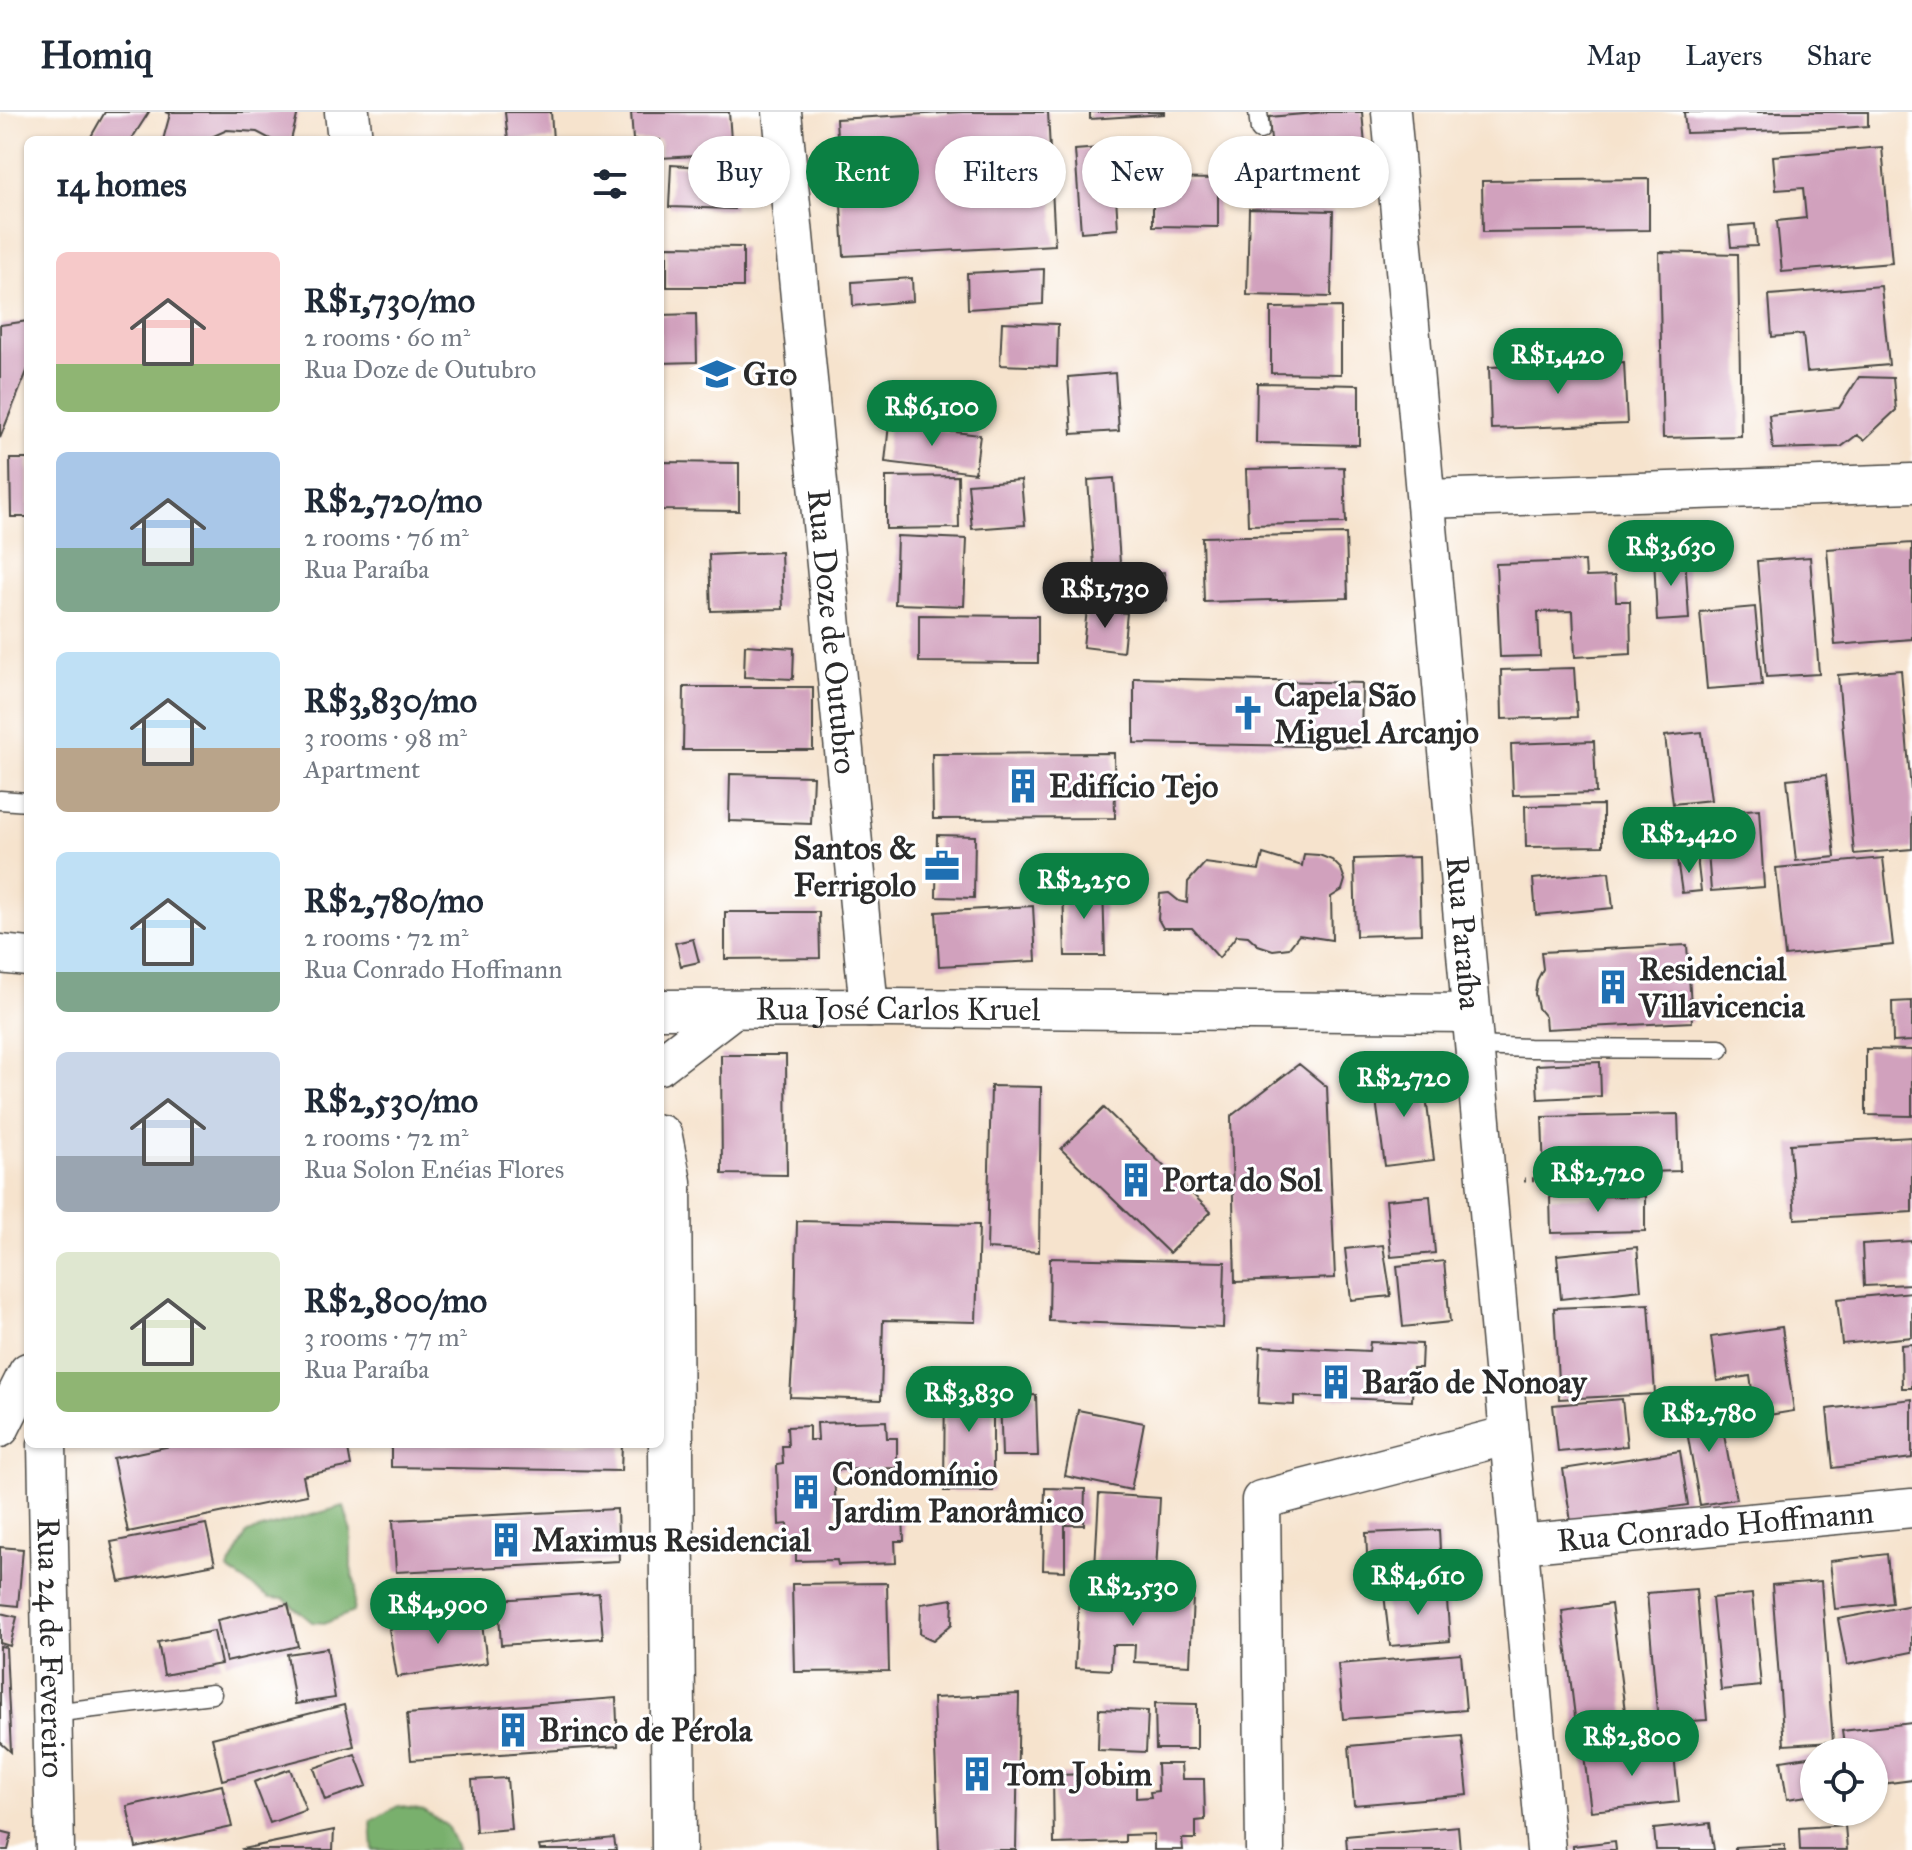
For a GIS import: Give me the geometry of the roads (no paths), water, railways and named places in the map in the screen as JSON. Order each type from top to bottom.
[{"type":"street","points":[[347,112],[350,136]]},
{"type":"street","name":"Rua Doze de Outubro","points":[[782,112],[869,1008]]},
{"type":"street","name":"Rua Paraíba","points":[[1391,112],[1546,1850]]},
{"type":"street","points":[[1426,499],[1912,483]]},
{"type":"street","points":[[0,954],[24,957]]},
{"type":"street","name":"Rua José Carlos Kruel","points":[[664,1009],[869,1008],[1473,1030]]},
{"type":"street","points":[[664,1062],[733,1009]]},
{"type":"street","points":[[664,1157],[669,1182],[666,1392],[674,1850]]},
{"type":"street","points":[[0,1428],[24,1380]]},
{"type":"street","points":[[1265,1850],[1261,1500],[1509,1435]]},
{"type":"street","name":"Rua 24 de Fevereiro","points":[[47,1448],[55,1850]]},
{"type":"street","name":"Rua Conrado Hoffmann","points":[[1518,1544],[1912,1508]]},
{"type":"lane","points":[[0,800],[24,802]]},
{"type":"lane","points":[[1473,1030],[1545,1049],[1720,1049]]},
{"type":"lane","points":[[52,1713],[212,1694]]},
{"type":"place","name":"G10","points":[[717,374]]},
{"type":"place","name":"Capela São Miguel Arcanjo","points":[[1248,713]]},
{"type":"place","name":"Edifício Tejo","points":[[1023,786]]},
{"type":"place","name":"Santos & Ferrigolo","points":[[942,866]]},
{"type":"place","name":"Residencial Villavicencia","points":[[1613,987]]},
{"type":"place","name":"Porta do Sol","points":[[1136,1180]]},
{"type":"place","name":"Barão de Nonoay","points":[[1336,1382]]},
{"type":"place","name":"Condomínio Jardim Panorâmico","points":[[806,1492]]},
{"type":"place","name":"Maximus Residencial","points":[[506,1540]]},
{"type":"place","name":"Brinco de Pérola","points":[[513,1730]]},
{"type":"place","name":"Tom Jobim","points":[[977,1774]]}]
